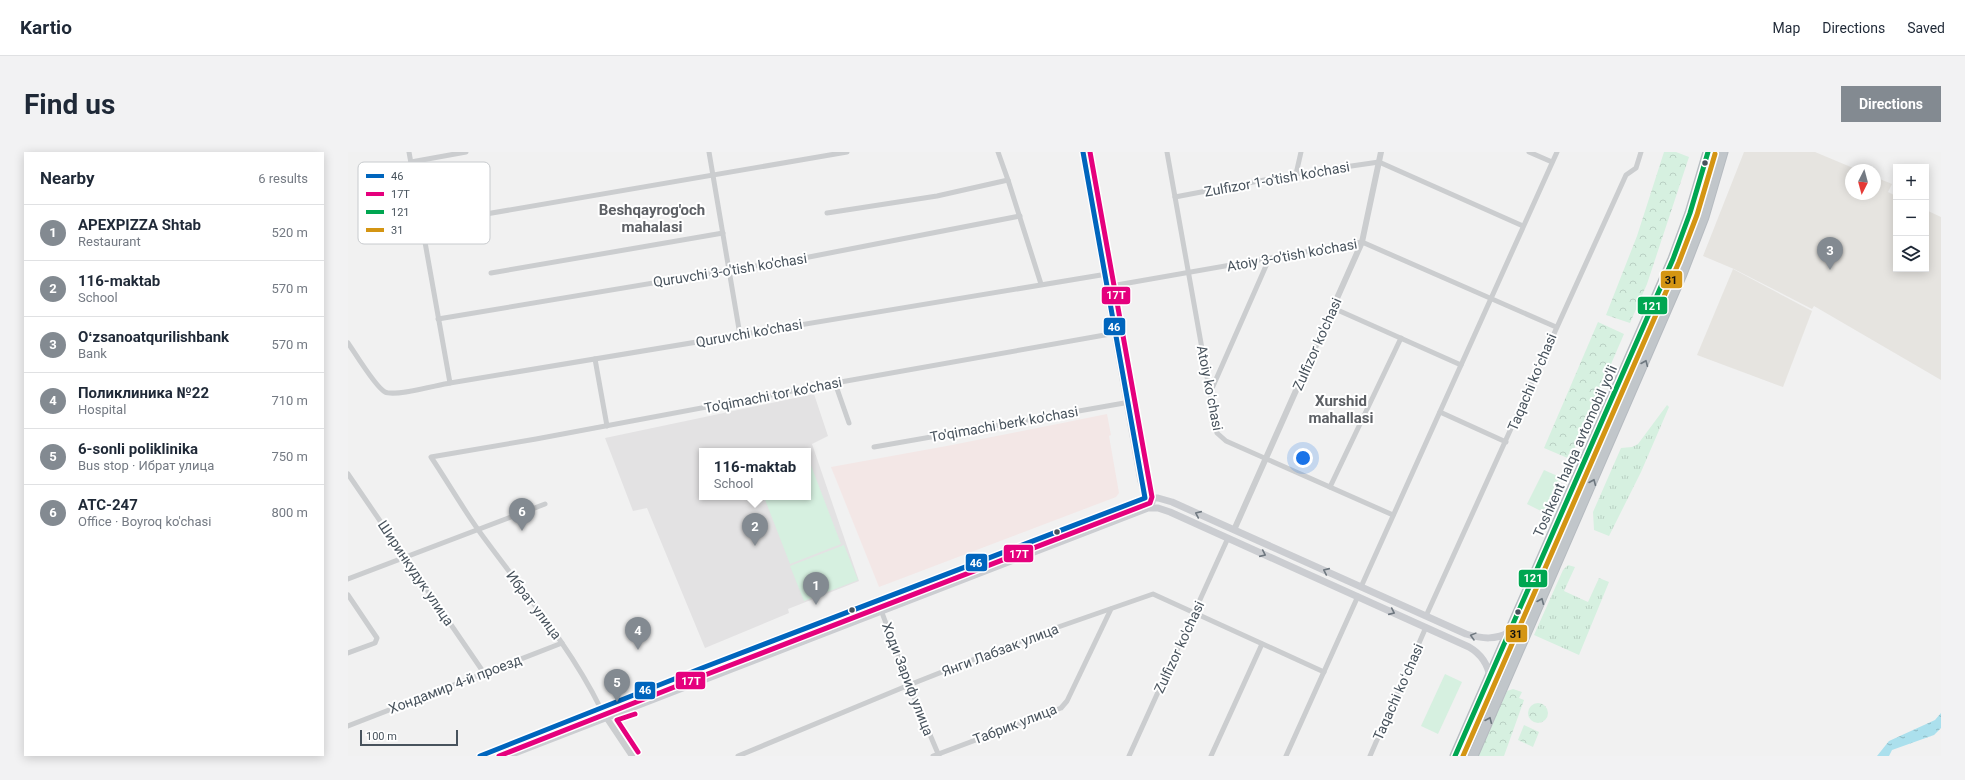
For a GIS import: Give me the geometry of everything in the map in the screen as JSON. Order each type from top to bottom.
[{"type":"highway","name":"Toshkent halqa avtomobil yo'li","points":[[1455,756],[1490,680],[1673,259],[1690,213],[1708,152]]},
{"type":"highway","name":"Toshkent halqa avtomobil yo'li","points":[[1473,756],[1682,274],[1704,217],[1723,152]]},
{"type":"highway","points":[[1548,547],[1562,553]]},
{"type":"main road","points":[[1083,152],[1109,274]]},
{"type":"main road","points":[[1090,152],[1111,286],[1151,508]]},
{"type":"main road","points":[[1111,286],[1116,334],[1131,402]]},
{"type":"main road","points":[[480,756],[702,668],[1149,498],[1172,502],[1459,631],[1488,639],[1502,636],[1511,632]]},
{"type":"main road","points":[[507,756],[1145,508],[1164,510],[1455,640],[1475,650],[1488,667],[1490,680]]},
{"type":"main road","points":[[1455,640],[1459,631]]},
{"type":"main road","name":"Ибрат улица","points":[[601,708],[606,717]]},
{"type":"street","points":[[409,152],[411,162],[466,152]]},
{"type":"street","points":[[709,152],[740,335]]},
{"type":"street","points":[[490,213],[846,152]]},
{"type":"street","points":[[998,152],[1041,284]]},
{"type":"street","name":"Atoiy koʻchasi","points":[[1167,152],[1209,394],[1219,437],[1393,515]]},
{"type":"street","points":[[1296,174],[1301,152]]},
{"type":"street","name":"Zulfizor ko'chasi","points":[[1234,530],[1362,242],[1381,152]]},
{"type":"street","points":[[1529,152],[1552,162]]},
{"type":"street","points":[[1361,587],[1557,152]]},
{"type":"street","name":"Taqachi koʻchasi","points":[[1426,616],[1626,175],[1636,168],[1641,152]]},
{"type":"street","points":[[1379,162],[1523,226]]},
{"type":"street","name":"Zulfizor 1-o'tish ko'chasi","points":[[1175,197],[1296,174],[1379,162]]},
{"type":"street","points":[[827,213],[937,196],[1008,180]]},
{"type":"street","name":"Quruvchi 3-o'tish ko'chasi","points":[[438,320],[809,257],[1020,216]]},
{"type":"street","points":[[491,273],[723,233]]},
{"type":"street","name":"Atoiy 3-o'tish ko'chasi","points":[[1111,286],[1362,242],[1556,327]]},
{"type":"street","points":[[425,244],[450,383]]},
{"type":"street","points":[[1209,394],[1268,259]]},
{"type":"street","name":"Quruvchi ko'chasi","points":[[348,343],[379,387],[387,393],[396,394],[450,383],[1041,284],[1109,274]]},
{"type":"street","points":[[1333,308],[1461,365]]},
{"type":"street","name":"To'qimachi tor ko'chasi","points":[[431,457],[607,426],[835,383],[1116,334]]},
{"type":"street","points":[[1330,486],[1401,338]]},
{"type":"street","points":[[595,359],[607,426]]},
{"type":"street","points":[[835,383],[849,423]]},
{"type":"street","name":"To'qimachi berk ko'chasi","points":[[874,447],[1131,402]]},
{"type":"street","points":[[1440,412],[1506,442]]},
{"type":"street","name":"Ибрат улица","points":[[431,457],[478,529],[562,643],[585,678],[601,708]]},
{"type":"street","name":"Ширинкудук улица","points":[[348,474],[484,673]]},
{"type":"street","points":[[348,579],[405,556],[545,504]]},
{"type":"street","name":"Zulfizor ko'chasi","points":[[1129,756],[1228,538]]},
{"type":"street","name":"Янги Лабзак улица","points":[[738,756],[909,685],[1041,633],[1153,594],[1324,672]]},
{"type":"street","points":[[348,595],[377,638],[375,643],[348,653]]},
{"type":"street","points":[[1286,756],[1358,596]]},
{"type":"street","name":"Ходи Зариф улица","points":[[878,602],[936,755]]},
{"type":"street","name":"Табрик улица","points":[[936,755],[1061,708],[1067,701],[1111,608]]},
{"type":"street","name":"Taqachi koʻchasi","points":[[1370,756],[1426,627]]},
{"type":"street","name":"Хондамир 4-й проезд","points":[[348,726],[562,643]]},
{"type":"street","points":[[1211,756],[1262,644]]},
{"type":"street","name":"Ибрат улица","points":[[606,717],[632,756]]},
{"type":"shaded area","points":[[1744,152],[1815,152],[1845,165],[1845,200],[1881,200],[1881,179],[1892,184],[1888,192],[1893,194],[1893,272],[1929,272],[1929,211],[1941,217],[1941,380],[1814,306],[1812,309],[1734,269],[1703,256]]},
{"type":"shaded area","points":[[1733,269],[1812,311],[1783,387],[1697,355]]},
{"type":"shaded area","points":[[814,394],[828,436],[812,444],[859,581],[788,609],[789,613],[705,648],[647,508],[633,511],[605,438]]},
{"type":"shaded area","points":[[1107,414],[1111,435],[1109,436],[1119,493],[1116,497],[879,587],[831,467],[952,445]]},
{"type":"green space","points":[[1664,152],[1676,152],[1689,157],[1647,284],[1630,323],[1606,315],[1637,236]]},
{"type":"green space","points":[[1714,152],[1718,152],[1685,250],[1626,394],[1563,536],[1561,535],[1643,346],[1681,250]]},
{"type":"green space","points":[[1598,322],[1624,334],[1570,459],[1544,448]]},
{"type":"green space","points":[[1667,405],[1669,407],[1641,472],[1609,536],[1594,530],[1593,512],[1621,448],[1632,447],[1638,444]]},
{"type":"green space","points":[[811,466],[841,544],[790,564],[765,500],[811,500]]},
{"type":"green space","points":[[1544,470],[1562,478],[1545,513],[1527,504]]},
{"type":"green space","points":[[844,545],[858,580],[804,601],[790,566]]},
{"type":"green space","points":[[1550,558],[1553,560],[1465,756],[1461,756]]},
{"type":"green space","points":[[1568,565],[1575,567],[1564,591],[1588,602],[1599,578],[1609,582],[1579,655],[1534,635],[1563,570]]},
{"type":"green space","points":[[1445,674],[1462,682],[1438,734],[1421,726]]},
{"type":"green space","points":[[1513,689],[1522,692],[1519,698],[1524,700],[1504,756],[1478,756],[1507,691]]},
{"type":"green space","points":[[1538,703],[1545,706],[1548,713],[1545,720],[1538,723],[1531,720],[1528,713],[1531,706]]},
{"type":"green space","points":[[1524,725],[1539,732],[1533,747],[1518,740]]},
{"type":"water","points":[[1941,713],[1941,728],[1934,735],[1892,750],[1889,756],[1877,756],[1889,741],[1935,720]]},
{"type":"transit line","name":"46","points":[[480,756],[702,668],[1145,498],[1083,152]]},
{"type":"transit line","name":"17T","points":[[499,756],[1150,503],[1152,497],[1090,152]]},
{"type":"transit line","name":"121","points":[[1455,756],[1673,259],[1690,213],[1708,152]]},
{"type":"transit line","name":"31","points":[[1463,756],[1679,262],[1697,215],[1715,154]]},
{"type":"transit line","name":"17T","points":[[635,714],[617,720],[638,752]]},
{"type":"place","name":"Oʻzsanoatqurilishbank","points":[[1830,270]]},
{"type":"place","name":"АТС-247","points":[[522,531]]},
{"type":"place","name":"116-maktab","points":[[755,546]]},
{"type":"place","name":"APEXPIZZA Shtab","points":[[816,605]]},
{"type":"place","name":"Поликлиника №22","points":[[638,650]]},
{"type":"place","name":"6-sonli poliklinika","points":[[617,702]]},
{"type":"district","name":"Beshqayrog'och mahalasi","points":[[652,218]]},
{"type":"district","name":"Xurshid mahallasi","points":[[1341,410]]}]
